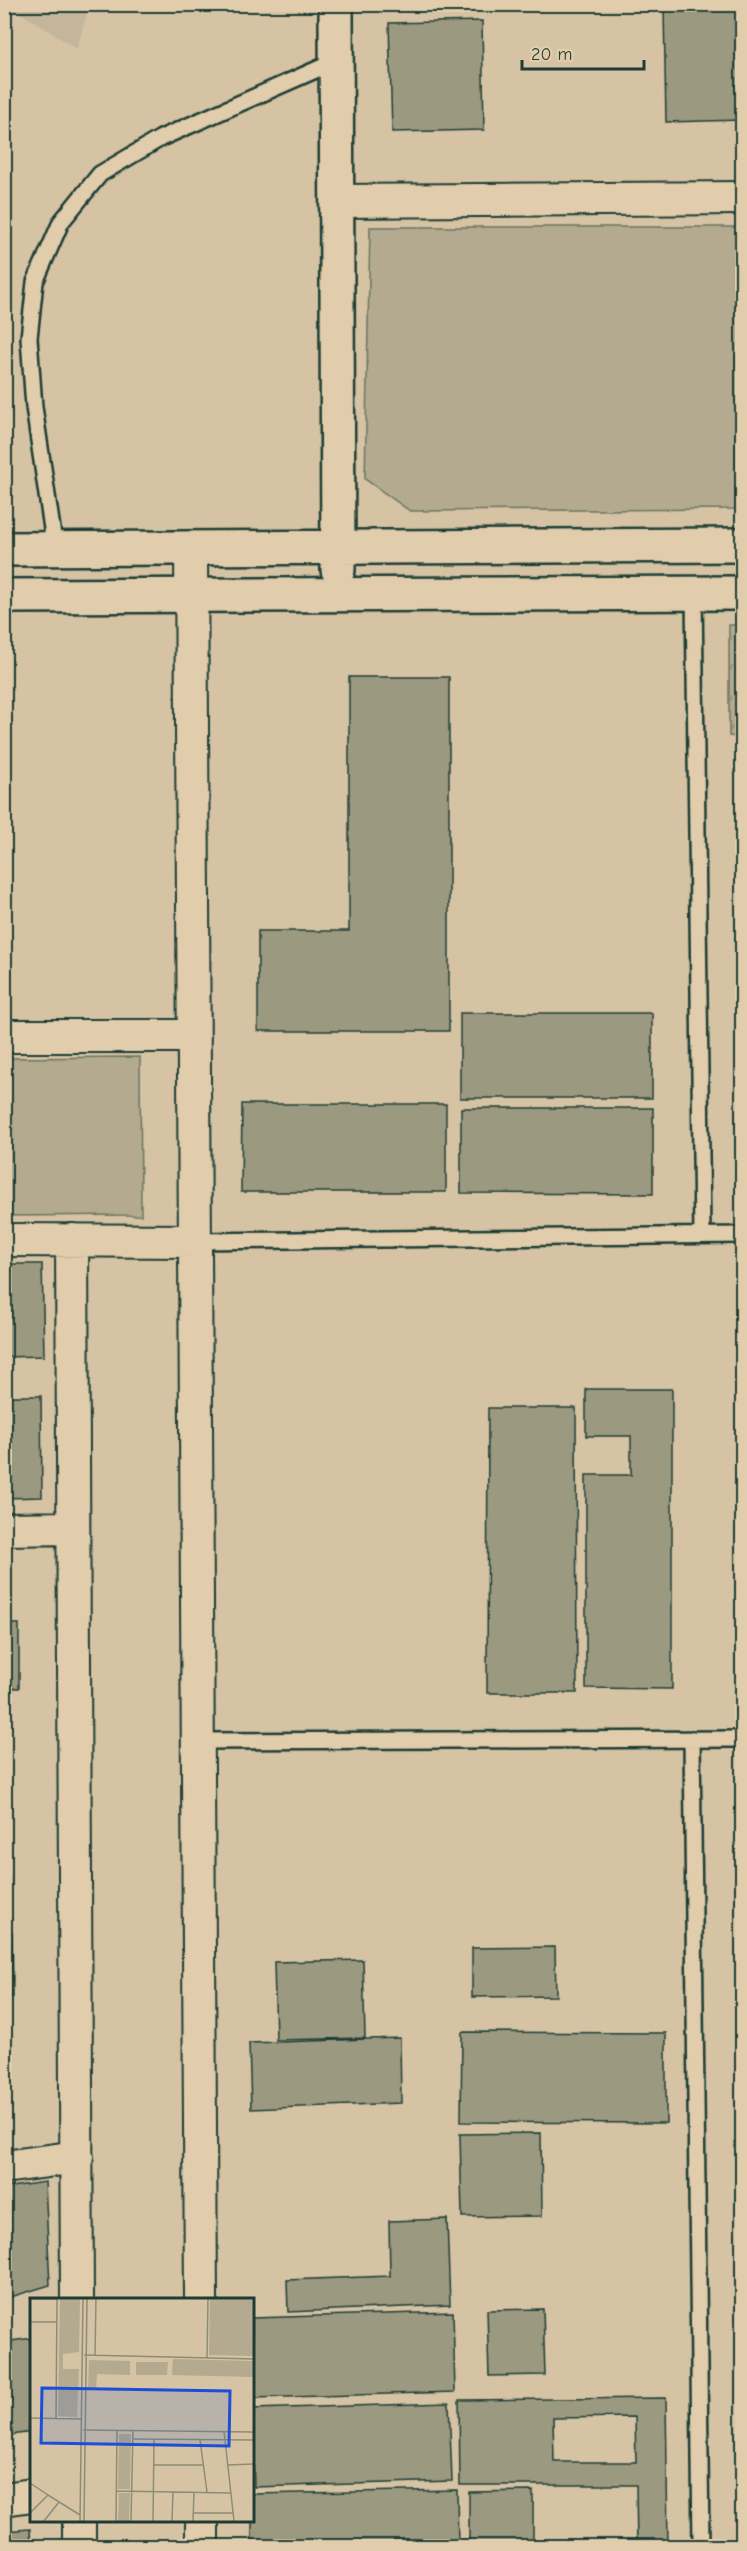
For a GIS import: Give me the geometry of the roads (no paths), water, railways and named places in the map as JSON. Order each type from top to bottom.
[{"type":"street","points":[[336,4],[338,594]]},
{"type":"street","points":[[337,201],[742,198]]},
{"type":"street","points":[[4,549],[742,545]]},
{"type":"street","points":[[191,549],[201,2298]]},
{"type":"street","points":[[4,596],[742,593]]},
{"type":"street","points":[[4,1036],[194,1036]]},
{"type":"street","points":[[4,1240],[195,1241]]},
{"type":"street","points":[[72,1240],[77,2298]]},
{"type":"street","points":[[4,1529],[73,1528]]},
{"type":"street","points":[[4,2167],[77,2157]]},
{"type":"street","points":[[4,2499],[30,2495]]},
{"type":"street","points":[[79,2521],[79,2547]]},
{"type":"street","points":[[202,2521],[202,2547]]},
{"type":"lane","points":[[55,549],[34,407],[29,338],[35,282],[61,222],[100,174],[161,138],[336,61]]},
{"type":"lane","points":[[694,594],[702,1235]]},
{"type":"lane","points":[[195,1241],[742,1235]]},
{"type":"lane","points":[[692,1739],[701,2547]]},
{"type":"lane","points":[[198,1741],[742,1739]]}]
